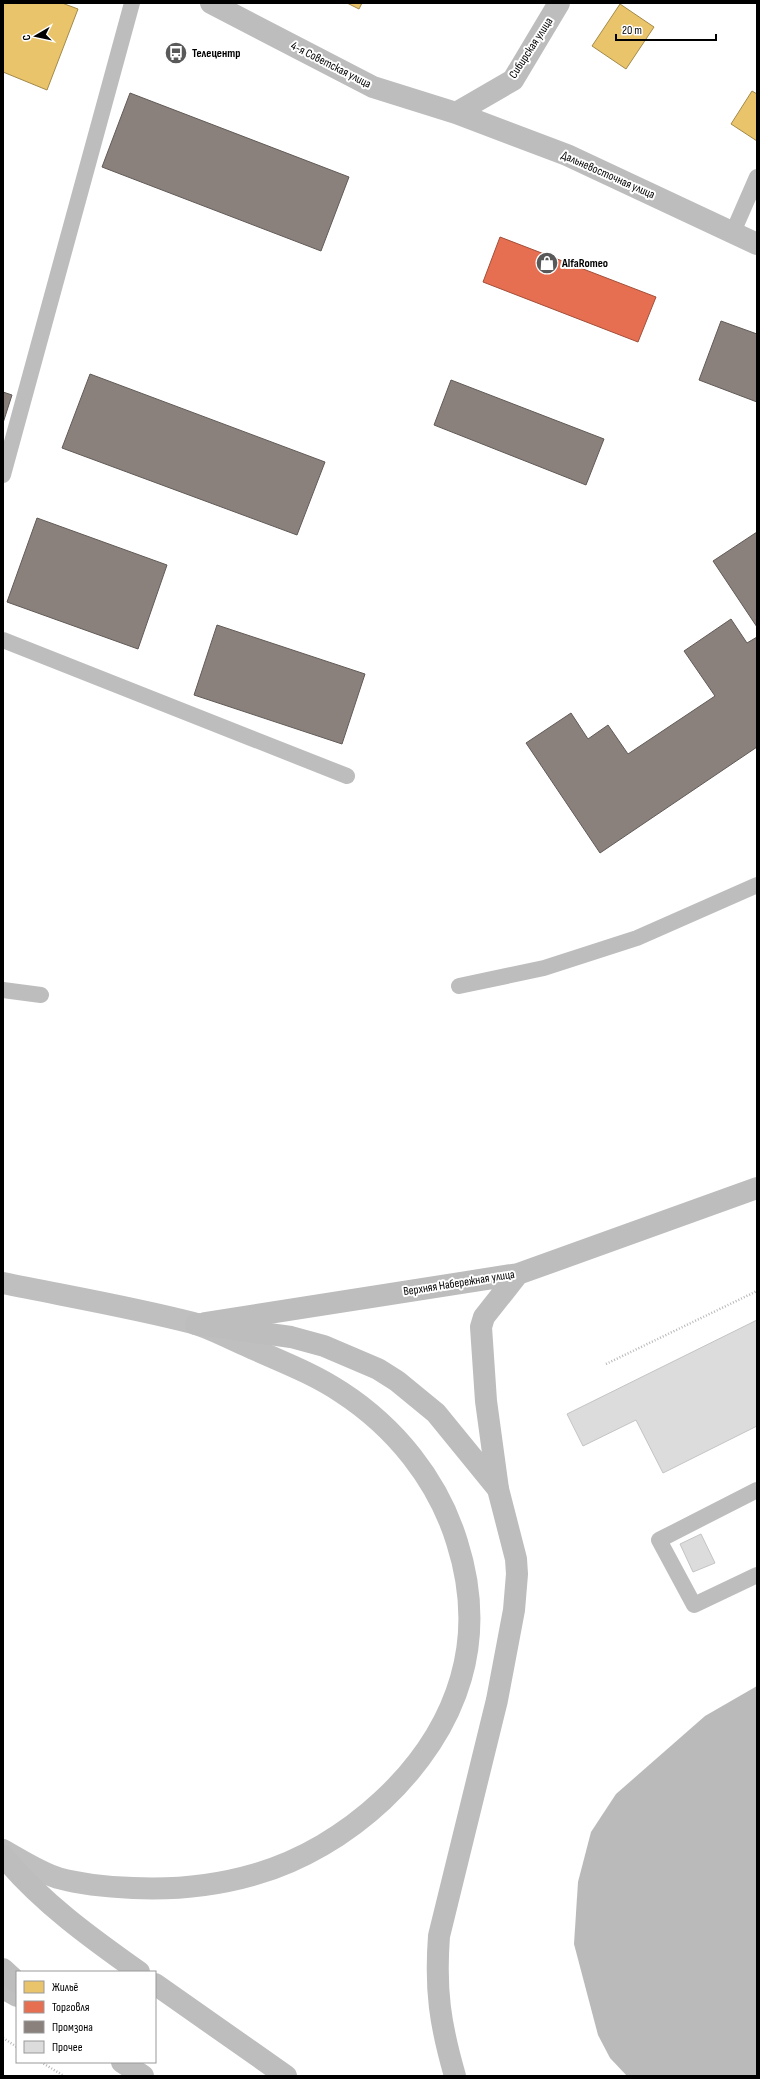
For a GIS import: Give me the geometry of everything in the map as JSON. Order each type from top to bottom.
[{"type":"main road","points":[[3,1283],[196,1324],[306,1373],[340,1391],[370,1413],[417,1464],[432,1483],[452,1523],[463,1561],[470,1611],[468,1646],[461,1679],[448,1711],[428,1747],[410,1771],[384,1800],[338,1836],[317,1848],[258,1874],[205,1886],[161,1889],[98,1887],[56,1878],[30,1866],[3,1850]]},
{"type":"main road","points":[[3,1988],[16,1995]]},
{"type":"street","name":"4-я Советская улица","points":[[211,3],[373,87],[456,113]]},
{"type":"street","name":"Сибирская улица","points":[[456,113],[513,80],[559,3]]},
{"type":"street","name":"Дальневосточная улица","points":[[456,113],[567,155],[757,244]]},
{"type":"street","name":"Верхняя Набережная улица","points":[[196,1324],[518,1274],[757,1188]]},
{"type":"street","points":[[455,2076],[443,2035],[438,2000],[437,1968],[439,1936],[497,1700],[514,1610],[517,1574],[516,1559],[498,1489],[486,1402],[481,1327],[484,1317],[518,1274]]},
{"type":"street","points":[[196,1324],[291,1337],[324,1346],[378,1369],[397,1381],[436,1413],[498,1489]]},
{"type":"street","points":[[3,1856],[15,1870],[85,1934],[137,1971]]},
{"type":"street","points":[[3,1969],[16,1981]]},
{"type":"street","points":[[156,1985],[286,2076]]},
{"type":"street","points":[[124,2063],[143,2076]]},
{"type":"lane","points":[[3,474],[132,3]]},
{"type":"lane","points":[[733,232],[757,177]]},
{"type":"lane","points":[[3,640],[347,776]]},
{"type":"lane","points":[[458,986],[544,968],[637,938],[757,884]]},
{"type":"lane","points":[[3,990],[41,995]]},
{"type":"lane","points":[[757,1490],[658,1540],[694,1605],[757,1575]]},
{"type":"path","points":[[606,1364],[757,1291]]},
{"type":"path","points":[[3,2038],[16,2046]]},
{"type":"path","points":[[43,2063],[64,2076]]},
{"type":"shaded area","points":[[757,1686],[757,2076],[627,2076],[610,2058],[598,2035],[574,1944],[578,1882],[591,1832],[616,1794],[705,1716]]},
{"type":"building: Жильё","points":[[3,3],[62,3],[78,9],[47,90],[3,72]]},
{"type":"building: Жильё","points":[[347,3],[362,3],[359,9]]},
{"type":"building: Жильё","points":[[620,4],[654,27],[626,69],[592,46]]},
{"type":"building: Жильё","points":[[752,91],[757,94],[757,141],[731,124]]},
{"type":"building: Торговля","points":[[500,237],[656,297],[638,342],[483,282]]},
{"type":"building: Промзона","points":[[130,93],[349,177],[321,251],[102,167]]},
{"type":"building: Промзона","points":[[721,321],[757,334],[757,402],[699,380]]},
{"type":"building: Промзона","points":[[90,374],[325,462],[297,535],[62,448]]},
{"type":"building: Промзона","points":[[451,380],[604,439],[586,485],[434,425]]},
{"type":"building: Промзона","points":[[3,392],[12,395],[3,423]]},
{"type":"building: Промзона","points":[[37,518],[167,565],[138,649],[7,602]]},
{"type":"building: Промзона","points":[[757,532],[757,627],[713,561]]},
{"type":"building: Промзона","points":[[731,619],[747,643],[757,637],[757,747],[600,853],[526,743],[571,713],[588,739],[608,725],[628,754],[715,696],[684,651]]},
{"type":"building: Промзона","points":[[217,625],[365,674],[342,744],[194,695]]},
{"type":"building: Прочее","points":[[757,1320],[757,1426],[663,1473],[636,1420],[583,1446],[567,1414]]},
{"type":"building: Прочее","points":[[701,1534],[715,1563],[693,1572],[680,1544]]},
{"type":"place","name":"Телецентр","points":[[176,53]]},
{"type":"place","name":"AlfaRomeo","points":[[547,263]]}]
